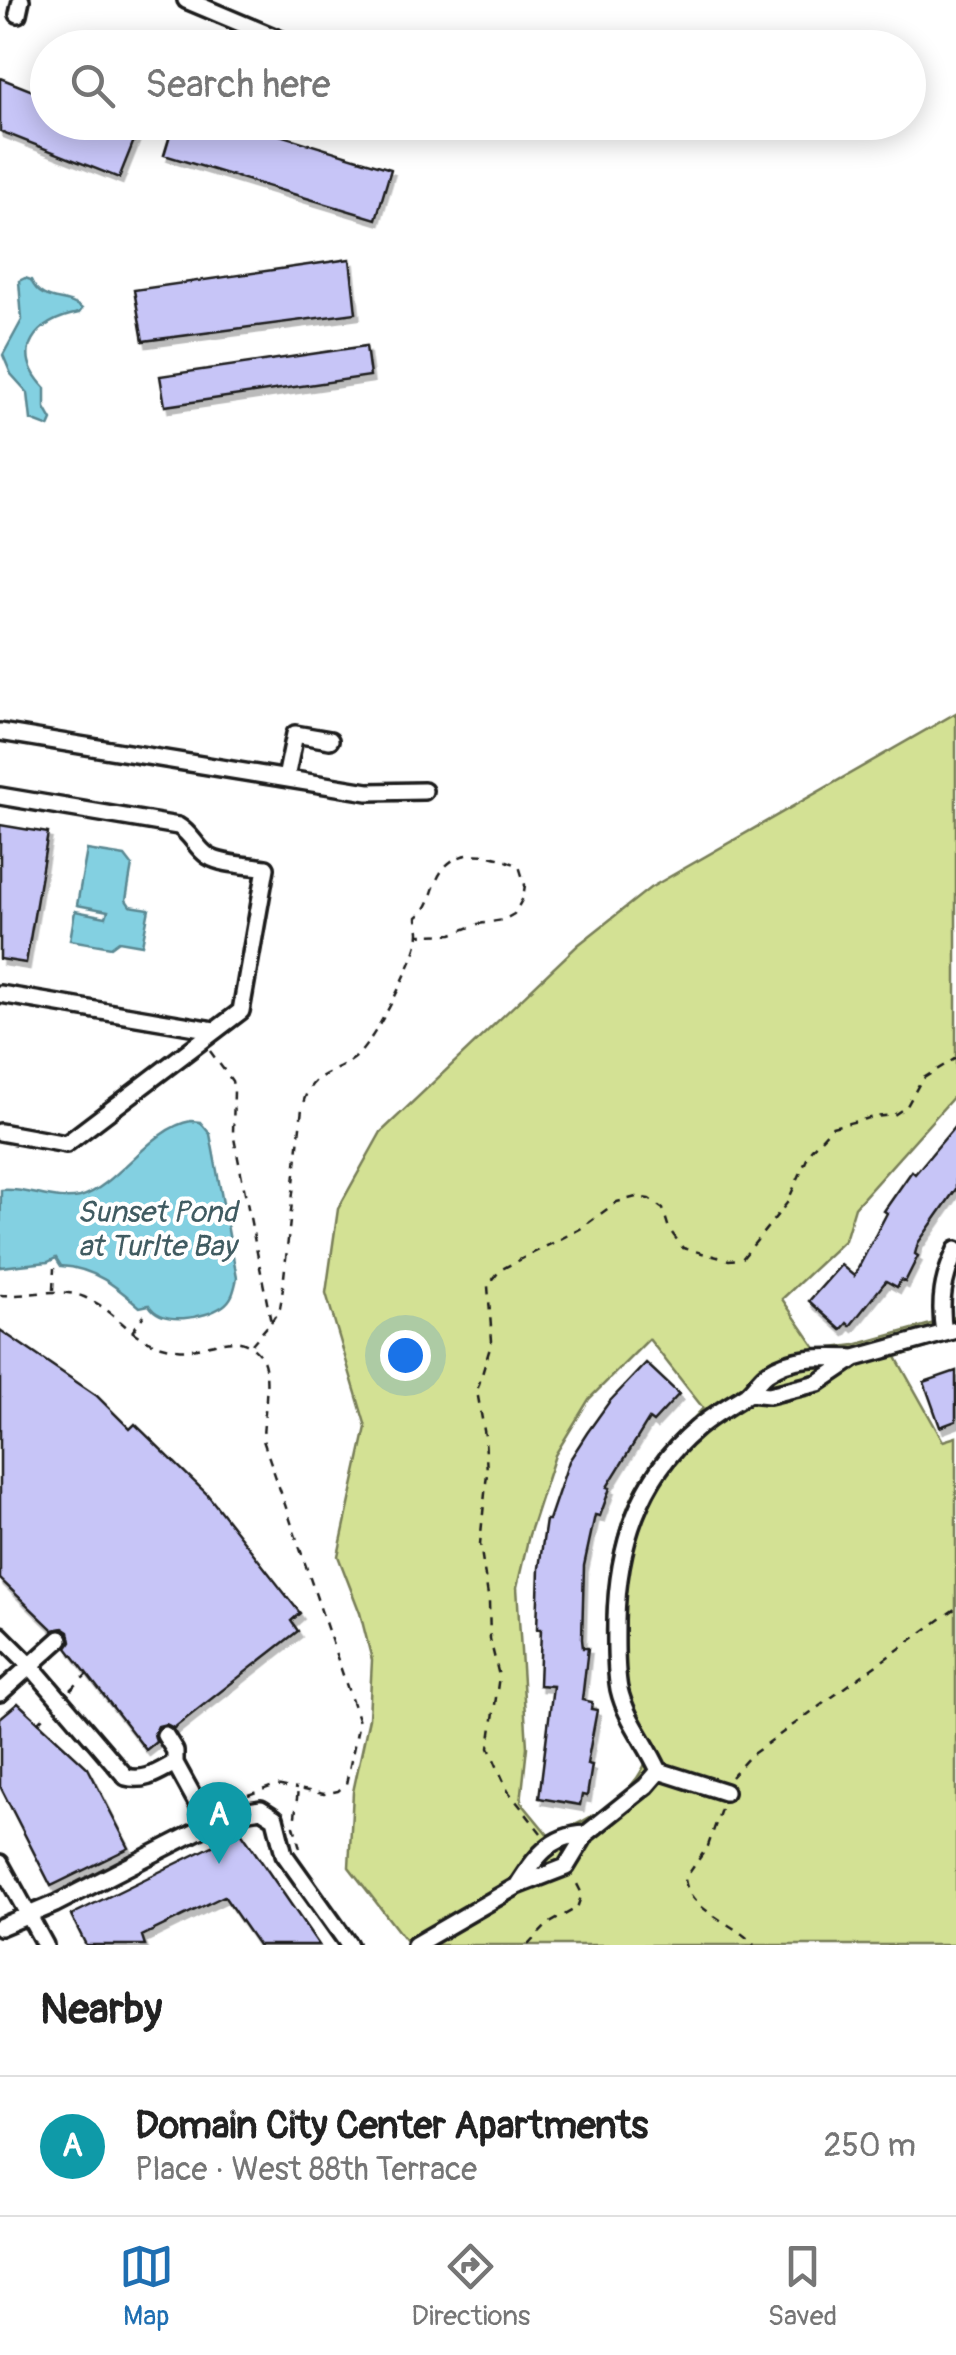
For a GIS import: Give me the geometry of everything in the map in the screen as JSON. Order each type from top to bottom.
[{"type":"street","points":[[186,0],[242,30]]},
{"type":"street","points":[[0,732],[368,792],[424,791]]},
{"type":"street","points":[[286,778],[295,734],[330,740]]},
{"type":"street","points":[[0,796],[178,826],[214,859],[266,868],[241,1011],[66,1144],[0,1132]]},
{"type":"street","points":[[0,994],[208,1035]]},
{"type":"street","points":[[725,1792],[659,1772],[627,1716],[616,1668],[616,1602],[631,1519],[666,1462],[692,1432],[749,1393],[777,1366],[814,1357],[855,1358],[950,1331],[940,1304],[945,1275],[956,1250]]},
{"type":"street","points":[[749,1393],[769,1395],[818,1383],[855,1358]]},
{"type":"street","points":[[0,1634],[126,1777],[150,1777],[175,1763]]},
{"type":"street","points":[[0,1693],[60,1639]]},
{"type":"street","points":[[165,1735],[175,1751],[175,1763],[209,1825]]},
{"type":"street","points":[[416,1945],[517,1886],[566,1867],[586,1834],[659,1772]]},
{"type":"street","points":[[0,1927],[30,1916],[230,1814],[252,1808],[269,1812],[275,1818],[284,1854],[349,1945]]},
{"type":"street","points":[[517,1886],[536,1855],[552,1843],[586,1834]]},
{"type":"street","points":[[0,1862],[46,1945]]},
{"type":"path","points":[[251,1346],[280,1308],[304,1098],[313,1082],[357,1056],[394,996],[420,934],[417,917],[426,910],[438,875],[454,861],[472,853],[506,859],[519,866],[525,885],[514,914],[452,934],[420,934]]},
{"type":"path","points":[[208,1035],[232,1080],[232,1133],[271,1322]]},
{"type":"path","points":[[552,1843],[508,1791],[490,1748],[499,1676],[490,1639],[480,1544],[487,1473],[486,1436],[477,1391],[492,1341],[487,1294],[490,1280],[512,1263],[580,1229],[617,1202],[636,1196],[663,1209],[669,1229],[683,1248],[729,1260],[742,1258],[787,1204],[811,1150],[832,1127],[894,1115],[906,1106],[922,1079],[956,1058]]},
{"type":"path","points":[[52,1292],[54,1268]]},
{"type":"path","points":[[0,1295],[52,1292],[86,1298],[131,1333],[157,1346],[186,1351],[232,1340],[251,1346],[264,1360],[268,1380],[264,1440],[359,1722],[346,1784],[338,1791],[324,1794],[276,1784],[246,1796]]},
{"type":"path","points":[[131,1333],[144,1315]]},
{"type":"path","points":[[754,1945],[695,1901],[686,1884],[689,1871],[714,1832],[730,1778],[750,1756],[956,1608]]},
{"type":"path","points":[[298,1789],[294,1826],[300,1850]]},
{"type":"path","points":[[528,1945],[548,1924],[578,1908],[579,1886],[566,1867]]},
{"type":"green space","points":[[956,713],[956,1094],[855,1207],[845,1240],[782,1299],[817,1350],[855,1345],[956,1317],[956,1339],[896,1357],[943,1441],[956,1437],[956,1945],[409,1945],[349,1867],[353,1792],[369,1718],[372,1660],[360,1613],[338,1556],[366,1427],[326,1293],[338,1209],[381,1132],[578,945],[650,888]],"holes":[[[649,1339],[703,1408],[643,1477],[621,1527],[609,1586],[607,1647],[615,1701],[646,1762],[639,1776],[618,1798],[578,1824],[549,1836],[521,1802],[527,1747],[517,1587],[555,1455],[589,1399]]]},
{"type":"water","points":[[25,278],[41,293],[82,309],[40,330],[29,350],[29,362],[45,388],[45,408],[52,420],[49,427],[31,420],[28,393],[11,374],[3,355],[22,320],[19,281]]},
{"type":"water","points":[[87,850],[125,856],[132,865],[126,900],[130,906],[149,909],[142,945],[119,941],[111,947],[70,940],[75,911],[106,917],[108,911],[77,905]]},
{"type":"water","name":"Sunset Pond at Turlte Bay","points":[[191,1121],[200,1122],[210,1134],[237,1278],[231,1297],[223,1306],[194,1317],[173,1318],[155,1312],[149,1305],[140,1307],[104,1279],[61,1266],[56,1258],[0,1267],[1,1190],[80,1197],[107,1182],[162,1134]]},
{"type":"building","points":[[0,78],[30,90],[30,140],[134,140],[119,178],[0,131]]},
{"type":"building","points":[[169,140],[296,140],[391,169],[376,219],[164,155]]},
{"type":"building","points":[[350,259],[356,313],[143,341],[134,290]]},
{"type":"building","points":[[366,346],[370,376],[165,406],[160,376]]},
{"type":"building","points":[[0,825],[48,833],[26,963],[0,959]]},
{"type":"building","points":[[956,1125],[956,1189],[918,1243],[918,1256],[905,1282],[901,1280],[897,1287],[886,1281],[850,1326],[847,1323],[841,1330],[809,1301],[841,1265],[854,1276],[887,1213],[884,1211],[912,1171],[915,1174]]},
{"type":"building","points":[[0,1330],[97,1396],[130,1429],[135,1424],[207,1494],[300,1613],[291,1621],[298,1631],[174,1728],[158,1726],[156,1742],[146,1750],[67,1648],[71,1642],[69,1632],[63,1628],[53,1630],[0,1579]]},
{"type":"building","points":[[646,1363],[679,1394],[653,1422],[649,1419],[607,1487],[610,1488],[600,1516],[595,1515],[584,1566],[582,1639],[583,1648],[588,1648],[582,1700],[592,1702],[591,1709],[597,1710],[587,1764],[592,1765],[587,1796],[582,1795],[580,1805],[539,1798],[553,1686],[539,1685],[539,1568],[546,1520],[569,1461],[609,1402]]},
{"type":"building","points":[[956,1371],[956,1421],[940,1427],[924,1382]]},
{"type":"building","points":[[18,1703],[88,1768],[129,1848],[51,1886],[0,1786],[0,1718]]},
{"type":"building","points":[[241,1832],[319,1945],[258,1945],[224,1896],[142,1936],[145,1945],[86,1945],[71,1915]]},
{"type":"place","name":"Domain City Center Apartments","points":[[219,1864]]}]
